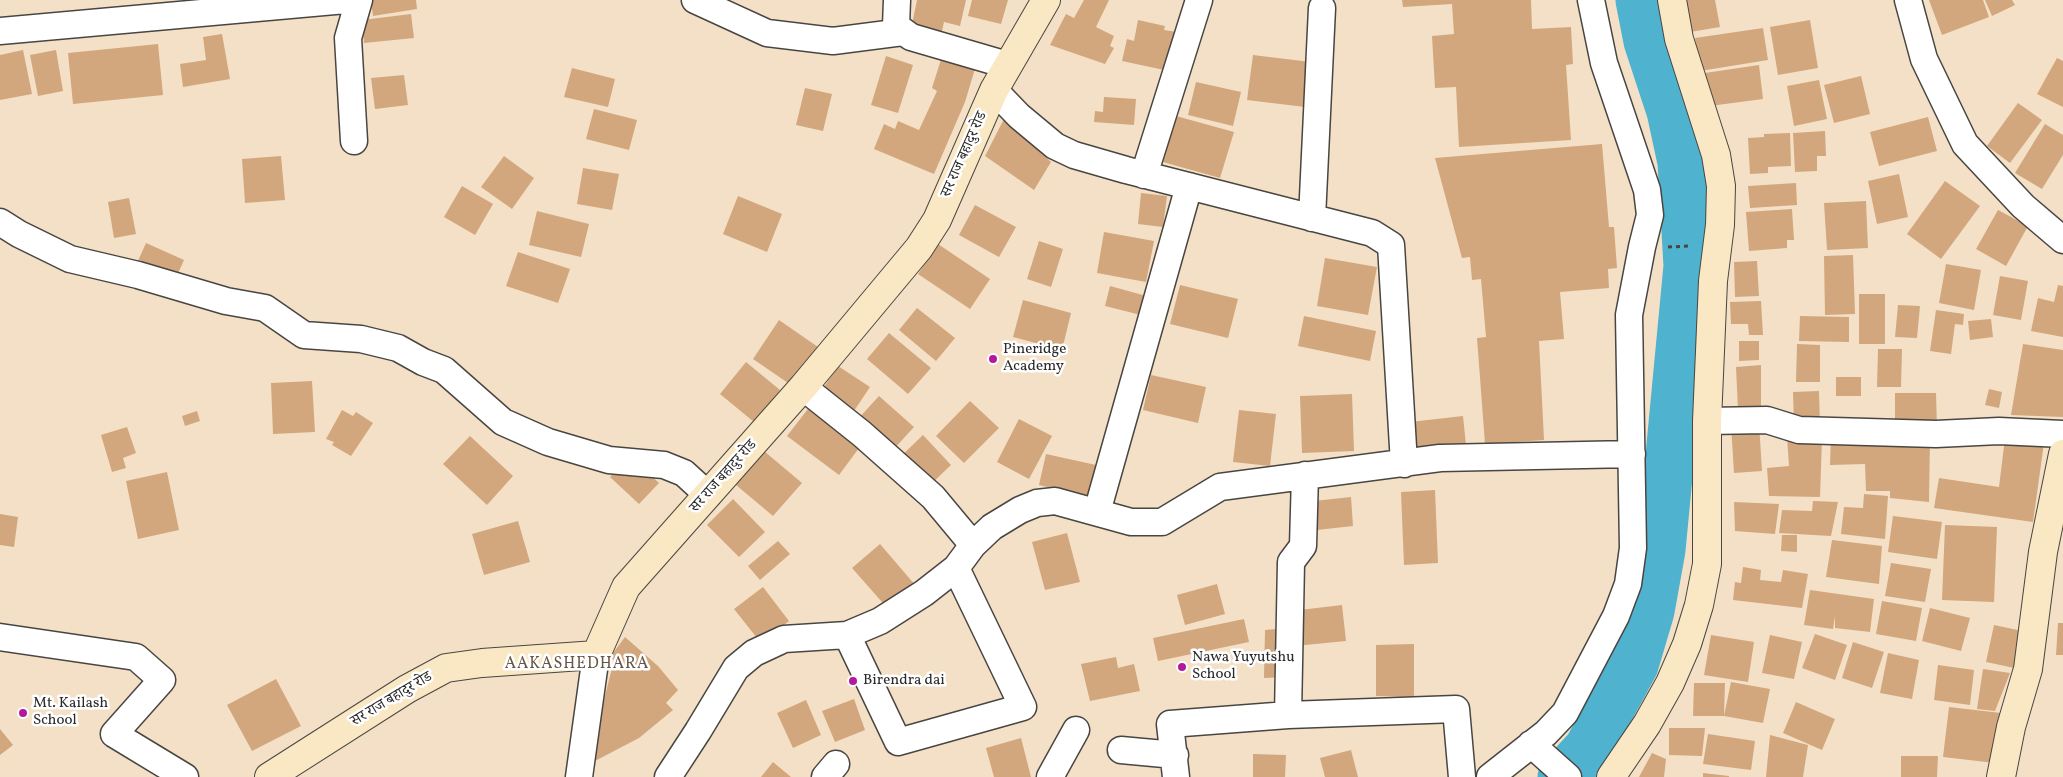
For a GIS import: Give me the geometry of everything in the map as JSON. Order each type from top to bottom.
[{"type":"street","points":[[0,31],[346,0]]},
{"type":"street","points":[[354,141],[348,38],[358,0]]},
{"type":"street","points":[[694,0],[767,33],[833,42],[903,32]]},
{"type":"street","points":[[897,0],[896,26],[911,37],[1007,65]]},
{"type":"street","name":"सर राज बहादुर रोड","points":[[269,777],[407,689],[446,668],[482,663],[596,655],[626,587],[804,387],[919,248],[937,220],[994,90],[1046,0]]},
{"type":"street","points":[[1144,175],[1199,0]]},
{"type":"street","points":[[1490,777],[1556,724],[1565,712],[1623,602],[1628,584],[1633,548],[1629,315],[1650,215],[1648,190],[1604,63],[1591,0]]},
{"type":"street","points":[[1611,777],[1670,683],[1687,644],[1699,605],[1707,564],[1707,421],[1713,281],[1720,225],[1721,186],[1716,155],[1679,39],[1672,0]]},
{"type":"street","points":[[1908,0],[1924,59],[1965,144],[2022,206],[2063,240]]},
{"type":"street","points":[[1312,218],[1322,8]]},
{"type":"street","points":[[994,90],[1019,116],[1055,146],[1074,155],[1372,234],[1391,245],[1404,464]]},
{"type":"street","points":[[1097,512],[1189,186]]},
{"type":"street","points":[[0,222],[18,234],[70,259],[138,275],[226,301],[265,308],[304,335],[361,339],[398,348],[423,362],[444,370],[503,422],[548,442],[609,460],[664,465],[684,472],[708,495]]},
{"type":"street","points":[[804,387],[862,434],[933,498],[973,545]]},
{"type":"street","points":[[1707,421],[1766,420],[1799,430],[1936,434],[1999,431],[2063,434]]},
{"type":"street","points":[[668,777],[736,668],[754,653],[784,639],[847,635],[880,621],[924,593],[956,568],[973,545],[992,527],[1020,510],[1037,503],[1054,501],[1131,522],[1162,522],[1220,487],[1440,458],[1632,454]]},
{"type":"street","points":[[2001,777],[2011,727],[2028,669],[2044,552],[2063,454]]},
{"type":"street","points":[[1288,715],[1291,562],[1303,546],[1305,475]]},
{"type":"street","points":[[847,635],[898,742],[1023,707],[956,568]]},
{"type":"street","points":[[0,637],[136,657],[162,680],[114,734],[185,777]]},
{"type":"street","points":[[579,777],[596,655]]},
{"type":"street","points":[[1121,750],[1176,766],[1170,724],[1288,715],[1456,709],[1462,777]]},
{"type":"street","points":[[1050,777],[1076,730]]},
{"type":"street","points":[[1531,744],[1568,777]]},
{"type":"building","points":[[371,0],[416,0],[417,9],[373,16]]},
{"type":"building","points":[[917,0],[966,0],[960,26],[944,22],[941,35],[911,29]]},
{"type":"building","points":[[972,0],[1008,0],[1001,24],[968,16]]},
{"type":"building","points":[[1084,0],[1109,0],[1096,27],[1114,36],[1110,46],[1114,48],[1105,64],[1050,45],[1066,14],[1074,18]]},
{"type":"building","points":[[1402,0],[1531,0],[1532,29],[1571,27],[1573,64],[1566,65],[1571,140],[1459,147],[1456,87],[1435,88],[1432,36],[1454,34],[1452,4],[1403,7]]},
{"type":"building","points":[[1684,0],[1715,0],[1720,27],[1690,32]]},
{"type":"building","points":[[1929,0],[1983,0],[1989,17],[1942,35]]},
{"type":"building","points":[[1985,0],[2012,0],[2015,5],[1992,16]]},
{"type":"building","points":[[411,14],[414,38],[364,43],[362,20]]},
{"type":"building","points":[[1138,20],[1165,26],[1164,30],[1177,32],[1169,71],[1122,61],[1127,39],[1134,41]]},
{"type":"building","points":[[1810,20],[1818,68],[1778,75],[1770,27]]},
{"type":"building","points":[[1763,28],[1768,60],[1700,71],[1695,38]]},
{"type":"building","points":[[222,34],[230,79],[183,87],[180,64],[206,60],[203,37]]},
{"type":"building","points":[[158,44],[163,95],[73,104],[68,53]]},
{"type":"building","points":[[23,50],[32,94],[0,100],[0,55]]},
{"type":"building","points":[[56,50],[63,91],[38,96],[30,55]]},
{"type":"building","points":[[943,53],[977,62],[965,102],[934,174],[874,149],[884,124],[895,129],[898,121],[919,130],[937,91],[932,88]]},
{"type":"building","points":[[1253,55],[1311,62],[1305,107],[1247,100]]},
{"type":"building","points":[[886,56],[913,65],[898,113],[871,105]]},
{"type":"building","points":[[2057,58],[2063,61],[2063,107],[2037,94]]},
{"type":"building","points":[[1759,65],[1763,99],[1710,106],[1705,73]]},
{"type":"building","points":[[572,68],[615,79],[608,107],[564,97]]},
{"type":"building","points":[[404,75],[408,105],[375,109],[371,78]]},
{"type":"building","points":[[1861,76],[1870,114],[1834,123],[1824,85]]},
{"type":"building","points":[[1819,80],[1827,119],[1794,126],[1787,86]]},
{"type":"building","points":[[1196,82],[1241,92],[1233,126],[1188,115]]},
{"type":"building","points":[[805,88],[832,94],[823,131],[796,125]]},
{"type":"building","points":[[1104,97],[1136,99],[1134,125],[1094,122],[1095,111],[1103,112]]},
{"type":"building","points":[[2018,103],[2042,120],[2010,163],[1987,146]]},
{"type":"building","points":[[594,109],[637,120],[629,150],[586,139]]},
{"type":"building","points":[[1176,116],[1234,132],[1220,178],[1163,162]]},
{"type":"building","points":[[1928,117],[1937,151],[1879,166],[1870,132]]},
{"type":"building","points":[[1004,119],[1051,162],[1034,190],[985,156]]},
{"type":"building","points":[[2045,124],[2063,135],[2063,155],[2042,189],[2015,173]]},
{"type":"building","points":[[1825,131],[1826,156],[1817,156],[1817,171],[1795,172],[1793,133]]},
{"type":"building","points":[[1790,133],[1791,166],[1768,167],[1768,173],[1750,174],[1748,138],[1764,137],[1764,134]]},
{"type":"building","points":[[1602,144],[1609,227],[1614,227],[1617,268],[1608,269],[1609,288],[1560,292],[1564,339],[1539,341],[1544,440],[1485,444],[1477,338],[1486,337],[1481,279],[1472,280],[1470,257],[1462,258],[1435,158]]},
{"type":"building","points":[[281,156],[285,200],[245,203],[242,159]]},
{"type":"building","points":[[504,156],[534,178],[512,209],[481,187]]},
{"type":"building","points":[[583,168],[619,174],[612,210],[577,204]]},
{"type":"building","points":[[1899,174],[1908,217],[1877,224],[1868,181]]},
{"type":"building","points":[[1945,181],[1980,206],[1941,259],[1907,234]]},
{"type":"building","points":[[1796,183],[1797,205],[1750,208],[1748,186]]},
{"type":"building","points":[[462,186],[493,204],[475,235],[444,217]]},
{"type":"building","points":[[1141,193],[1167,196],[1163,227],[1138,224]]},
{"type":"building","points":[[738,196],[782,214],[767,252],[723,234]]},
{"type":"building","points":[[129,198],[136,234],[114,238],[108,202]]},
{"type":"building","points":[[1866,201],[1868,248],[1827,250],[1824,203]]},
{"type":"building","points":[[975,205],[1016,227],[999,257],[959,235]]},
{"type":"building","points":[[1792,209],[1794,240],[1787,240],[1787,248],[1749,251],[1746,212]]},
{"type":"building","points":[[1998,210],[2028,226],[2006,266],[1976,249]]},
{"type":"building","points":[[537,211],[589,224],[581,257],[529,245]]},
{"type":"building","points":[[1104,232],[1154,241],[1146,282],[1097,273]]},
{"type":"building","points":[[1039,241],[1063,249],[1051,287],[1027,279]]},
{"type":"building","points":[[146,243],[184,260],[175,280],[137,263]]},
{"type":"building","points":[[938,244],[990,279],[970,309],[918,274]]},
{"type":"building","points":[[518,252],[570,269],[558,303],[506,286]]},
{"type":"building","points":[[1853,255],[1855,314],[1825,315],[1824,256]]},
{"type":"building","points":[[1325,258],[1377,267],[1368,315],[1317,306]]},
{"type":"building","points":[[1757,261],[1759,296],[1735,297],[1734,262]]},
{"type":"building","points":[[1946,264],[1981,270],[1974,310],[1939,303]]},
{"type":"building","points":[[2000,276],[2028,281],[2021,320],[1993,315]]},
{"type":"building","points":[[1180,285],[1238,299],[1228,338],[1170,324]]},
{"type":"building","points":[[2058,285],[2063,286],[2063,337],[2031,331],[2038,298],[2054,302]]},
{"type":"building","points":[[1110,286],[1150,297],[1145,316],[1105,306]]},
{"type":"building","points":[[1859,294],[1885,294],[1885,344],[1859,344]]},
{"type":"building","points":[[1023,300],[1071,313],[1062,350],[1013,337]]},
{"type":"building","points":[[1761,301],[1763,335],[1749,335],[1748,324],[1731,324],[1730,302]]},
{"type":"building","points":[[1898,305],[1920,306],[1917,338],[1895,337]]},
{"type":"building","points":[[917,308],[955,338],[936,361],[899,330]]},
{"type":"building","points":[[1936,310],[1964,314],[1963,325],[1955,324],[1951,354],[1930,351]]},
{"type":"building","points":[[1304,316],[1376,331],[1370,361],[1298,346]]},
{"type":"building","points":[[1800,316],[1849,317],[1849,342],[1799,341]]},
{"type":"building","points":[[1991,319],[1993,337],[1970,340],[1968,321]]},
{"type":"building","points":[[779,320],[818,347],[791,385],[753,359]]},
{"type":"building","points":[[889,333],[931,368],[908,394],[867,359]]},
{"type":"building","points":[[1739,341],[1759,341],[1759,360],[1739,361]]},
{"type":"building","points":[[1797,344],[1820,345],[1820,382],[1796,382]]},
{"type":"building","points":[[2023,344],[2063,350],[2063,417],[2011,415]]},
{"type":"building","points":[[1878,349],[1902,349],[1901,387],[1877,387]]},
{"type":"building","points":[[746,362],[780,390],[754,422],[720,394]]},
{"type":"building","points":[[1761,365],[1761,409],[1738,410],[1736,367]]},
{"type":"building","points":[[838,366],[870,387],[850,417],[818,396]]},
{"type":"building","points":[[1151,375],[1206,387],[1198,423],[1143,410]]},
{"type":"building","points":[[1836,377],[1861,377],[1861,396],[1836,396]]},
{"type":"building","points":[[312,381],[315,432],[273,434],[271,383]]},
{"type":"building","points":[[1989,389],[2002,392],[1999,408],[1985,405]]},
{"type":"building","points":[[1819,391],[1820,426],[1794,426],[1793,392]]},
{"type":"building","points":[[1895,393],[1936,393],[1937,429],[1895,429]]},
{"type":"building","points":[[1352,394],[1354,451],[1302,453],[1300,396]]},
{"type":"building","points":[[879,396],[914,427],[893,450],[858,419]]},
{"type":"building","points":[[970,401],[999,428],[964,463],[936,436]]},
{"type":"building","points":[[811,405],[862,444],[839,475],[787,436]]},
{"type":"building","points":[[342,410],[353,416],[356,412],[373,423],[351,456],[332,445],[334,442],[326,439]]},
{"type":"building","points":[[1239,410],[1276,414],[1270,466],[1233,462]]},
{"type":"building","points":[[197,411],[200,421],[185,426],[182,416]]},
{"type":"building","points":[[1463,416],[1466,445],[1413,450],[1410,422]]},
{"type":"building","points":[[1019,419],[1052,436],[1029,479],[997,462]]},
{"type":"building","points":[[1759,423],[1762,471],[1734,473],[1731,425]]},
{"type":"building","points":[[127,427],[136,453],[123,458],[126,468],[112,472],[101,435]]},
{"type":"building","points":[[923,435],[951,465],[927,488],[899,458]]},
{"type":"building","points":[[1831,435],[1930,438],[1929,502],[1890,498],[1890,491],[1866,491],[1865,464],[1830,465]]},
{"type":"building","points":[[470,436],[513,476],[487,505],[443,464]]},
{"type":"building","points":[[1787,437],[1822,439],[1820,497],[1769,496],[1767,468],[1789,466]]},
{"type":"building","points":[[2005,438],[2044,443],[2033,522],[1934,508],[1939,478],[1999,487]]},
{"type":"building","points":[[764,451],[802,483],[773,516],[736,485]]},
{"type":"building","points":[[1046,454],[1096,465],[1088,497],[1039,485]]},
{"type":"building","points":[[621,465],[633,476],[642,467],[659,483],[639,504],[610,477]]},
{"type":"building","points":[[167,472],[179,530],[138,539],[126,481]]},
{"type":"building","points":[[1435,490],[1438,563],[1404,565],[1401,492]]},
{"type":"building","points":[[1864,494],[1888,496],[1885,539],[1841,534],[1844,507],[1863,508]]},
{"type":"building","points":[[1351,497],[1353,526],[1317,530],[1314,501]]},
{"type":"building","points":[[733,499],[765,532],[739,557],[707,525]]},
{"type":"building","points":[[1813,501],[1838,502],[1831,536],[1779,533],[1782,510],[1812,511]]},
{"type":"building","points":[[1734,502],[1779,504],[1775,534],[1735,531]]},
{"type":"building","points":[[0,514],[18,517],[14,547],[0,545]]},
{"type":"building","points":[[1893,516],[1942,522],[1937,559],[1888,552]]},
{"type":"building","points":[[518,521],[530,562],[484,575],[472,534]]},
{"type":"building","points":[[1945,525],[1997,527],[1994,602],[1942,600]]},
{"type":"building","points":[[1067,533],[1080,582],[1045,590],[1032,542]]},
{"type":"building","points":[[1782,535],[1797,535],[1797,552],[1781,551]]},
{"type":"building","points":[[1832,540],[1882,546],[1879,584],[1826,577]]},
{"type":"building","points":[[778,541],[790,554],[760,580],[748,566]]},
{"type":"building","points":[[880,544],[916,586],[889,610],[852,568]]},
{"type":"building","points":[[1891,563],[1931,569],[1925,602],[1885,596]]},
{"type":"building","points":[[1743,567],[1761,570],[1760,580],[1781,582],[1783,570],[1808,574],[1802,608],[1733,600],[1735,582],[1741,583]]},
{"type":"building","points":[[1217,584],[1225,614],[1185,625],[1177,595]]},
{"type":"building","points":[[763,587],[789,621],[761,643],[734,609]]},
{"type":"building","points":[[1810,590],[1874,599],[1870,632],[1835,628],[1835,616],[1833,629],[1804,625]]},
{"type":"building","points":[[1882,601],[1922,608],[1916,641],[1876,634]]},
{"type":"building","points":[[1342,605],[1346,641],[1295,646],[1291,611]]},
{"type":"building","points":[[1930,608],[1970,618],[1961,651],[1922,641]]},
{"type":"building","points":[[1244,619],[1249,642],[1158,661],[1153,638]]},
{"type":"building","points":[[2058,623],[2063,623],[2063,655],[2056,655]]},
{"type":"building","points":[[1994,625],[2027,632],[2019,669],[1986,662]]},
{"type":"building","points":[[1288,628],[1286,677],[1264,678],[1265,630]]},
{"type":"building","points":[[1815,634],[1847,645],[1835,680],[1802,668]]},
{"type":"building","points":[[1711,635],[1754,642],[1748,682],[1704,675]]},
{"type":"building","points":[[1770,635],[1802,642],[1794,679],[1762,673]]},
{"type":"building","points":[[625,637],[658,666],[678,690],[666,703],[673,710],[639,738],[593,762],[604,700],[614,660],[610,657]]},
{"type":"building","points":[[1853,642],[1884,652],[1872,688],[1842,678]]},
{"type":"building","points":[[1414,644],[1414,697],[1376,696],[1376,645]]},
{"type":"building","points":[[1888,653],[1919,660],[1912,699],[1880,693]]},
{"type":"building","points":[[1116,657],[1118,668],[1134,664],[1140,691],[1090,701],[1081,664]]},
{"type":"building","points":[[1938,665],[1974,670],[1970,705],[1934,700]]},
{"type":"building","points":[[1983,669],[2010,673],[1995,711],[1977,709]]},
{"type":"building","points":[[276,679],[301,726],[252,751],[227,705]]},
{"type":"building","points":[[1731,682],[1770,689],[1763,723],[1724,716]]},
{"type":"building","points":[[1694,683],[1725,683],[1724,716],[1693,716]]},
{"type":"building","points":[[854,699],[865,730],[835,742],[822,711]]},
{"type":"building","points":[[806,700],[821,735],[793,748],[777,713]]},
{"type":"building","points":[[1796,702],[1835,719],[1822,750],[1783,733]]},
{"type":"building","points":[[1949,707],[2001,713],[1995,763],[1943,757]]},
{"type":"building","points":[[1669,728],[1705,728],[1702,756],[1669,755]]},
{"type":"building","points":[[0,729],[13,745],[0,755]]},
{"type":"building","points":[[1708,734],[1755,741],[1751,770],[1703,764]]},
{"type":"building","points":[[1770,735],[1808,745],[1803,777],[1766,777]]},
{"type":"building","points":[[1021,738],[1031,777],[994,777],[986,748]]},
{"type":"building","points":[[1351,750],[1358,777],[1325,777],[1320,758]]},
{"type":"building","points":[[1652,753],[1666,759],[1664,777],[1639,777]]},
{"type":"building","points":[[1253,754],[1286,755],[1285,777],[1253,777]]},
{"type":"building","points":[[1901,756],[1938,756],[1937,777],[1901,777]]},
{"type":"building","points":[[773,762],[791,777],[761,777]]},
{"type":"building","points":[[1703,773],[1729,776],[1729,777],[1703,777]]},
{"type":"waterway","points":[[1562,777],[1588,749],[1634,665],[1650,611],[1661,550],[1688,266],[1682,162],[1671,111],[1648,41],[1640,0]]},
{"type":"place","name":"Pineridge Academy","points":[[993,359]]},
{"type":"place","name":"Nawa Yuyutshu School","points":[[1182,667]]},
{"type":"place","name":"Birendra dai","points":[[853,681]]},
{"type":"place","name":"Mt. Kailash School","points":[[23,713]]},
{"type":"district","name":"AAKASHEDHARA","points":[[577,665]]}]
